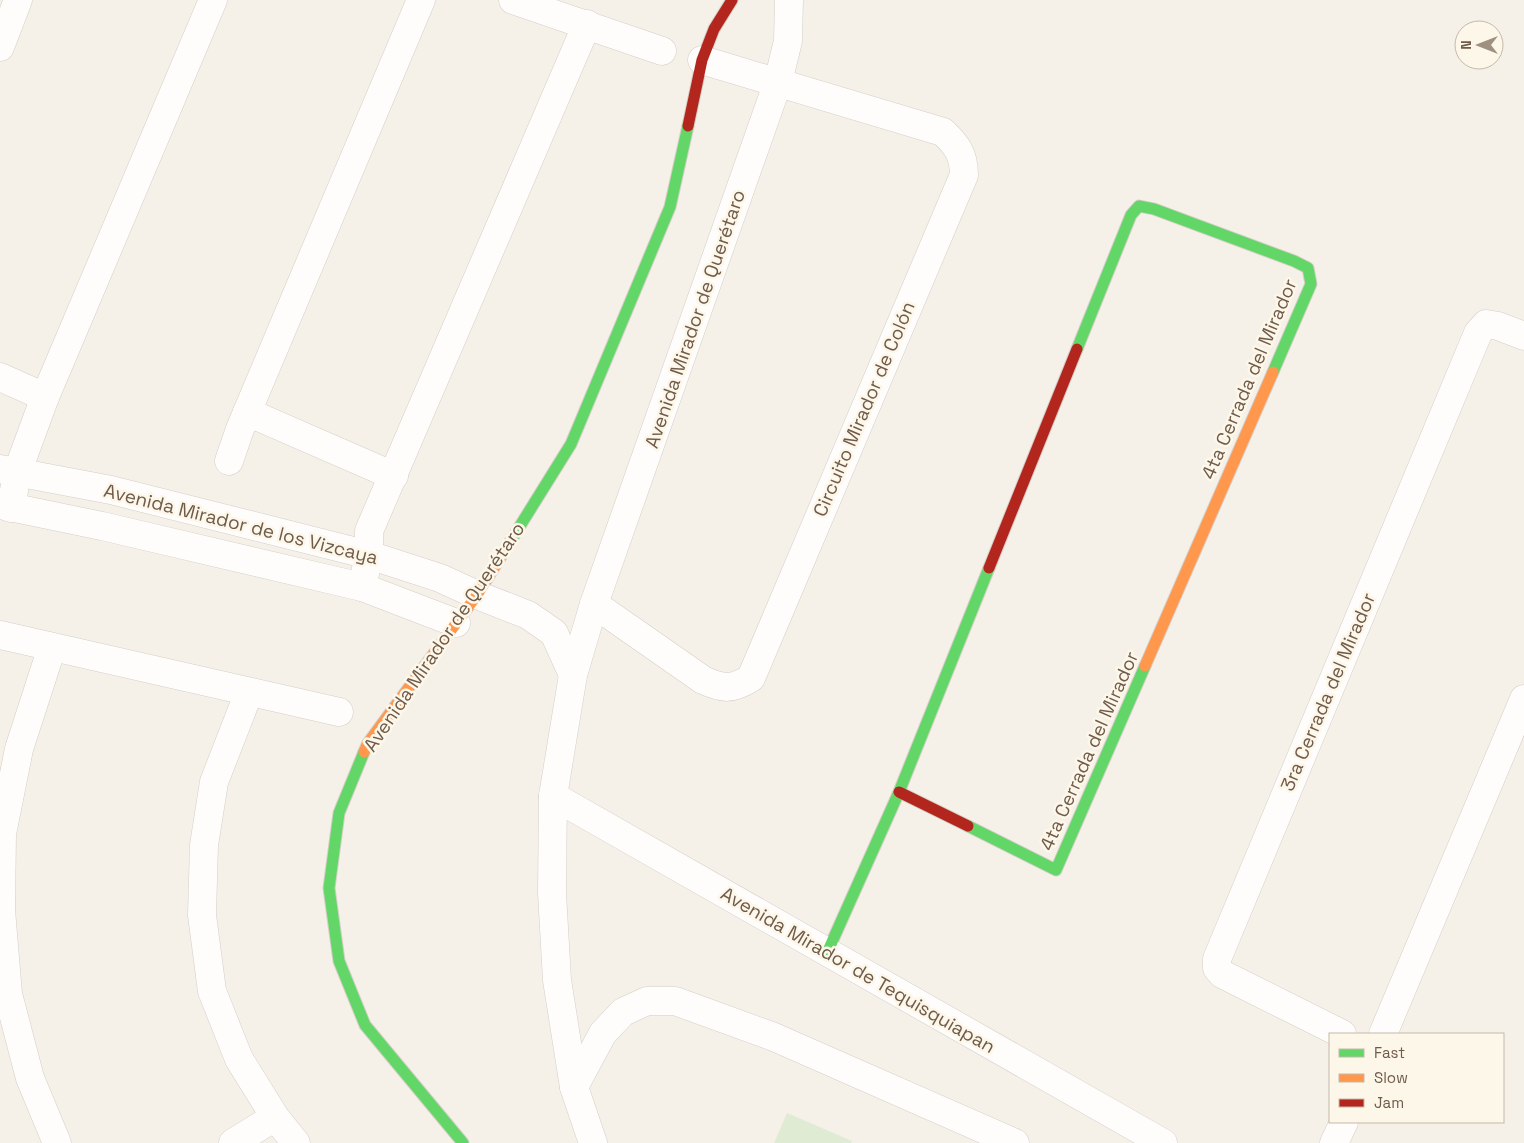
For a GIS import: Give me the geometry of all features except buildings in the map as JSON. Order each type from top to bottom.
[{"type":"street","points":[[0,47],[18,0]]},
{"type":"street","points":[[6,507],[9,471],[45,397],[213,0]]},
{"type":"street","points":[[229,461],[247,412],[421,0]]},
{"type":"street","points":[[513,0],[662,51]]},
{"type":"street","name":"Avenida Mirador de Querétaro","points":[[463,1143],[365,1025],[338,961],[329,888],[339,813],[368,743],[477,595],[571,444],[670,207],[702,60],[714,29],[732,0]]},
{"type":"street","name":"Avenida Mirador de Querétaro","points":[[587,1139],[574,1087],[557,980],[552,892],[553,796],[573,675],[594,604],[778,82],[788,41],[789,0]]},
{"type":"street","points":[[362,587],[369,555],[369,531],[587,24]]},
{"type":"street","name":"Circuito Mirador de Colón","points":[[594,604],[703,680],[715,686],[729,688],[741,685],[750,678],[964,175],[964,163],[960,152],[954,142],[943,132],[702,60]]},
{"type":"street","name":"4ta Cerrada del Mirador","points":[[827,953],[898,792],[1131,215],[1139,206],[1154,209],[1294,261],[1308,268],[1311,284],[1056,870],[898,792]]},
{"type":"street","name":"3ra Cerrada del Mirador","points":[[1340,1033],[1222,974],[1217,968],[1217,959],[1478,333],[1486,324],[1498,326],[1524,336]]},
{"type":"street","points":[[0,377],[45,397]]},
{"type":"street","points":[[247,412],[394,476]]},
{"type":"street","name":"Avenida Mirador de los Vizcaya","points":[[9,471],[111,490],[369,555],[440,578],[528,616],[554,633],[573,675]]},
{"type":"street","points":[[102,526],[111,490]]},
{"type":"street","name":"Avenida Mirador de los Vizcaya","points":[[6,507],[102,526],[362,587],[456,623]]},
{"type":"street","points":[[0,635],[338,712]]},
{"type":"street","points":[[52,647],[20,749],[2,834],[0,909],[8,994],[30,1078],[57,1143]]},
{"type":"street","points":[[249,692],[214,782],[204,845],[202,915],[212,991],[239,1059],[275,1117],[296,1143]]},
{"type":"street","points":[[1383,1033],[1524,699]]},
{"type":"street","name":"Avenida Mirador de Tequisquiapan","points":[[553,796],[1163,1143]]},
{"type":"street","points":[[574,1087],[603,1033],[623,1012],[647,1001],[675,1001],[774,1037],[1015,1143]]},
{"type":"street","points":[[233,1143],[275,1117]]},
{"type":"street","points":[[1334,1143],[1344,1123]]},
{"type":"green space","points":[[787,1113],[852,1141],[851,1143],[774,1143]]},
{"type":"traffic: fast","points":[[510,542],[571,444],[670,207],[688,126]]},
{"type":"traffic: fast","points":[[1077,349],[1131,215],[1139,206],[1154,209],[1294,261],[1308,268],[1311,284],[1273,372]]},
{"type":"traffic: fast","points":[[827,953],[899,792],[989,568]]},
{"type":"traffic: fast","points":[[968,826],[1056,870],[1145,666]]},
{"type":"traffic: fast","points":[[364,752],[339,813],[329,888],[339,961],[365,1025],[463,1143]]},
{"type":"traffic: slow","points":[[1145,666],[1273,372]]},
{"type":"traffic: slow","points":[[364,752],[368,743],[477,595],[510,542]]},
{"type":"traffic: jam","points":[[688,126],[702,60],[714,29],[732,0]]},
{"type":"traffic: jam","points":[[989,568],[1077,349]]},
{"type":"traffic: jam","points":[[899,792],[968,826]]}]
